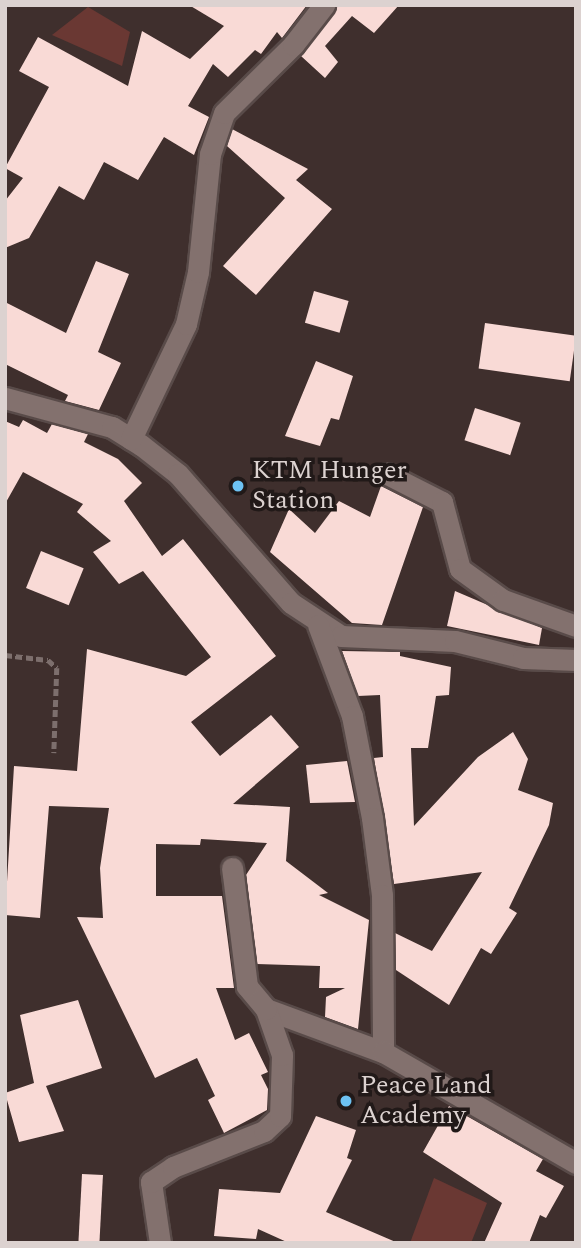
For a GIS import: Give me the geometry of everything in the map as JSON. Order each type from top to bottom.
[{"type":"street","points":[[131,439],[186,324],[198,272],[210,154],[224,113],[293,45],[324,5]]},
{"type":"street","points":[[5,398],[112,427],[131,439],[178,474],[291,603],[318,625],[341,636],[454,641],[523,657],[576,660]]},
{"type":"street","points":[[387,474],[442,502],[460,569],[503,600],[576,626]]},
{"type":"street","points":[[318,625],[352,716],[372,818],[382,895],[383,1052]]},
{"type":"street","points":[[160,1243],[151,1182],[173,1167],[264,1131],[280,1116],[282,1055],[266,1009],[247,986],[232,868]]},
{"type":"street","points":[[266,1009],[383,1052],[576,1163]]},
{"type":"path","points":[[5,655],[48,660],[57,668],[54,753]]},
{"type":"shaded area","points":[[88,7],[130,32],[122,66],[52,35]]},
{"type":"shaded area","points":[[434,1178],[487,1203],[471,1243],[410,1243]]},
{"type":"building","points":[[189,5],[307,5],[282,38],[277,32],[261,54],[255,50],[228,77],[213,64],[188,106],[209,117],[194,155],[164,137],[138,180],[104,162],[84,200],[59,186],[29,238],[5,248],[5,201],[23,178],[5,168],[49,87],[19,71],[38,37],[128,86],[142,31],[190,59],[224,26]]},
{"type":"building","points":[[337,5],[399,5],[374,33],[352,16],[325,46],[338,62],[325,78],[301,56]]},
{"type":"building","points":[[232,129],[308,169],[296,180],[332,209],[256,295],[223,266],[285,198],[227,146]]},
{"type":"building","points":[[96,261],[129,274],[98,352],[121,363],[99,410],[65,401],[68,395],[5,364],[5,302],[66,333]]},
{"type":"building","points":[[314,291],[349,301],[340,333],[305,323]]},
{"type":"building","points":[[485,323],[576,336],[570,381],[479,369]]},
{"type":"building","points":[[316,361],[353,376],[339,420],[331,418],[320,446],[285,436]]},
{"type":"building","points":[[475,408],[521,423],[510,455],[464,440]]},
{"type":"building","points":[[23,420],[47,433],[52,424],[88,434],[84,442],[118,459],[142,483],[124,501],[162,556],[183,539],[276,656],[191,722],[220,756],[271,715],[299,747],[233,804],[290,807],[286,861],[328,893],[319,895],[369,920],[358,1029],[325,1017],[326,997],[345,988],[319,988],[320,966],[257,964],[246,875],[267,843],[201,839],[200,845],[156,844],[156,896],[222,896],[234,988],[216,988],[235,1040],[249,1033],[268,1072],[261,1075],[268,1089],[267,1110],[224,1133],[208,1100],[215,1096],[197,1058],[155,1078],[77,917],[103,918],[100,868],[109,808],[49,806],[40,918],[5,915],[14,766],[77,771],[87,649],[186,676],[211,657],[143,571],[119,584],[93,552],[111,541],[77,512],[83,504],[23,472],[5,504],[5,421],[19,427]]},
{"type":"building","points":[[381,486],[423,507],[382,625],[352,623],[270,552],[289,509],[315,533],[339,501],[370,517]]},
{"type":"building","points":[[41,551],[84,568],[69,605],[26,588]]},
{"type":"building","points":[[455,591],[542,628],[539,645],[447,626]]},
{"type":"building","points":[[342,651],[400,652],[400,656],[451,667],[449,695],[436,696],[428,748],[411,748],[414,826],[478,757],[513,732],[528,759],[518,790],[553,803],[549,825],[509,908],[517,913],[491,954],[481,948],[449,1005],[396,970],[395,933],[432,951],[482,872],[394,884],[374,758],[383,757],[380,695],[358,696]]},
{"type":"building","points":[[347,761],[355,802],[310,803],[306,765]]},
{"type":"building","points":[[78,1000],[102,1068],[46,1086],[64,1131],[19,1142],[5,1093],[34,1083],[20,1015]]},
{"type":"building","points":[[449,1106],[543,1159],[536,1171],[564,1186],[546,1218],[540,1215],[529,1243],[484,1243],[502,1203],[423,1152]]},
{"type":"building","points":[[316,1116],[356,1130],[347,1158],[352,1160],[326,1212],[398,1243],[289,1243],[258,1229],[256,1239],[214,1236],[219,1189],[280,1193]]},
{"type":"building","points":[[82,1174],[103,1175],[99,1243],[78,1243]]},
{"type":"place","name":"KTM Hunger Station","points":[[238,486]]},
{"type":"place","name":"Peace Land Academy","points":[[346,1101]]}]
